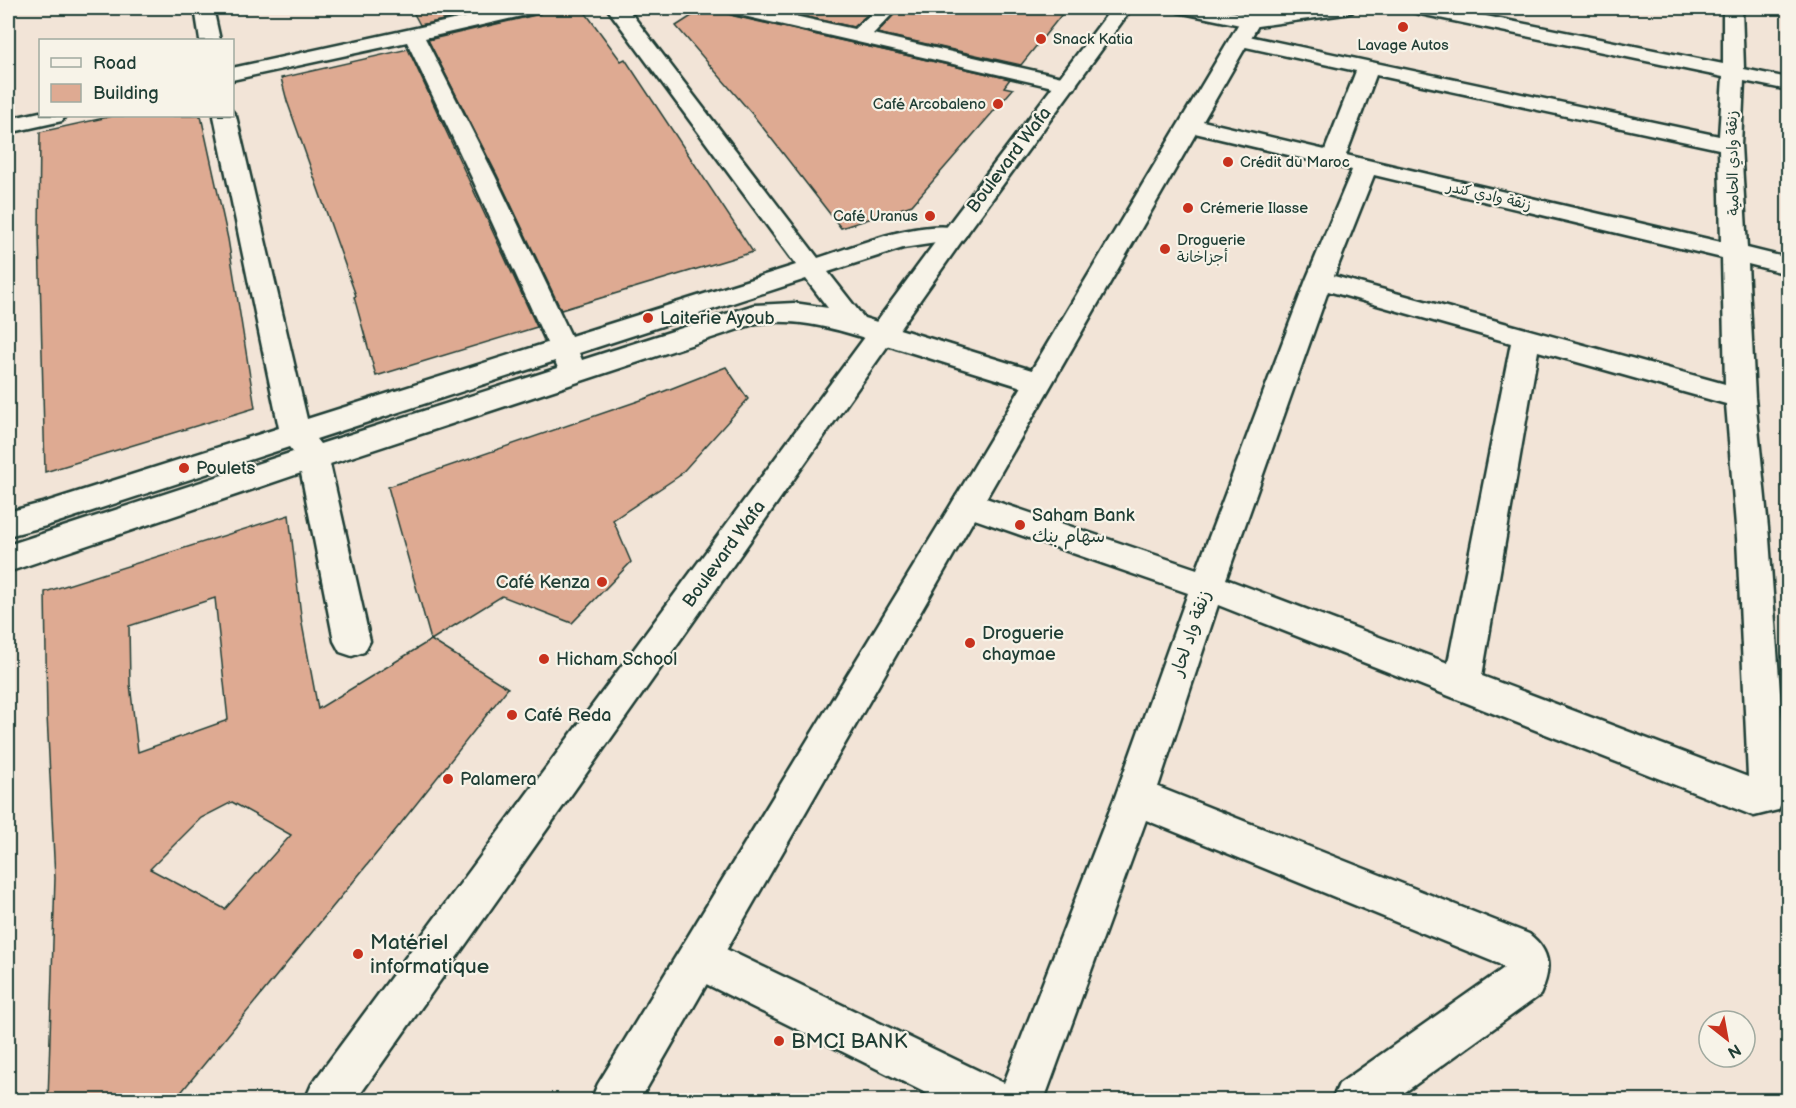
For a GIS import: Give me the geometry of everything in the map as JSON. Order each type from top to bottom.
[{"type":"street","points":[[204,8],[210,39]]},
{"type":"street","points":[[234,74],[532,8]]},
{"type":"street","points":[[617,8],[811,268],[869,329]]},
{"type":"street","points":[[735,8],[1066,84]]},
{"type":"street","points":[[859,36],[889,8]]},
{"type":"street","name":"Boulevard Wafa","points":[[328,1101],[869,329],[954,234],[1122,8]]},
{"type":"street","points":[[1185,8],[1249,23],[1368,67],[1730,145]]},
{"type":"street","points":[[1249,23],[1345,8]]},
{"type":"street","points":[[1420,8],[1788,84]]},
{"type":"street","name":"زنقة وادي الحامية","points":[[1462,685],[1755,798],[1764,797],[1768,791],[1753,538],[1740,398],[1730,145],[1734,73],[1733,8]]},
{"type":"street","points":[[614,1101],[968,504],[1249,23]]},
{"type":"street","points":[[412,34],[483,176],[569,360]]},
{"type":"street","name":"زنقة واد لحار","points":[[1021,1101],[1135,796],[1207,586],[1319,280],[1349,164],[1368,67]]},
{"type":"street","points":[[8,126],[49,117]]},
{"type":"street","points":[[225,117],[352,641]]},
{"type":"street","name":"زنقة وادي كندر","points":[[1190,125],[1788,266]]},
{"type":"street","points":[[8,524],[304,445],[569,360],[811,268],[897,241],[926,235],[954,234]]},
{"type":"street","points":[[1319,280],[1740,398]]},
{"type":"street","points":[[569,360],[754,314],[779,310],[808,312],[1038,382]]},
{"type":"street","points":[[968,504],[1207,586],[1462,685],[1526,338]]},
{"type":"street","points":[[8,559],[304,445]]},
{"type":"street","points":[[1135,796],[1514,949],[1524,956],[1528,963],[1525,980],[1355,1101]]},
{"type":"street","points":[[699,958],[989,1101]]},
{"type":"building","points":[[411,8],[500,8],[420,25]]},
{"type":"building","points":[[544,8],[582,8],[621,61],[625,59],[753,252],[561,310],[497,175],[428,40],[540,14]]},
{"type":"building","points":[[704,8],[723,8],[726,13],[734,16],[1010,79],[1004,87],[1013,89],[912,205],[841,228],[753,115],[676,26]]},
{"type":"building","points":[[766,8],[875,8],[853,27]]},
{"type":"building","points":[[900,8],[1067,8],[1021,65],[877,33]]},
{"type":"building","points":[[408,49],[537,327],[376,376],[354,297],[356,296],[287,101],[281,78]]},
{"type":"building","points":[[108,117],[201,117],[228,239],[255,408],[45,472],[39,235],[40,132]]},
{"type":"building","points":[[726,367],[748,399],[679,476],[613,520],[631,562],[572,623],[502,596],[431,640],[388,487],[647,398]]},
{"type":"building","points":[[289,515],[302,624],[318,709],[431,640],[508,688],[398,827],[174,1101],[48,1101],[55,878],[47,715],[45,592]],"holes":[[[215,598],[228,720],[138,752],[130,684],[129,626]],[[232,802],[291,835],[225,909],[150,869],[201,818]]]},
{"type":"place","name":"Lavage Autos","points":[[1403,27]]},
{"type":"place","name":"Snack Katia","points":[[1041,39]]},
{"type":"place","name":"Café Arcobaleno","points":[[998,104]]},
{"type":"place","name":"Crédit du Maroc","points":[[1228,162]]},
{"type":"place","name":"Crémerie Ilasse","points":[[1188,208]]},
{"type":"place","name":"Café Uranus","points":[[930,216]]},
{"type":"place","name":"Droguerie أجزاخانة","points":[[1165,249]]},
{"type":"place","name":"Laiterie Ayoub","points":[[648,318]]},
{"type":"place","name":"Poulets","points":[[184,468]]},
{"type":"place","name":"Saham Bank سهام بنك","points":[[1020,525]]},
{"type":"place","name":"Café Kenza","points":[[602,582]]},
{"type":"place","name":"Droguerie chaymae","points":[[970,643]]},
{"type":"place","name":"Hicham School","points":[[544,659]]},
{"type":"place","name":"Café Reda","points":[[512,715]]},
{"type":"place","name":"Palamera","points":[[448,779]]},
{"type":"place","name":"Matériel informatique","points":[[358,954]]},
{"type":"place","name":"BMCI BANK","points":[[779,1041]]}]
